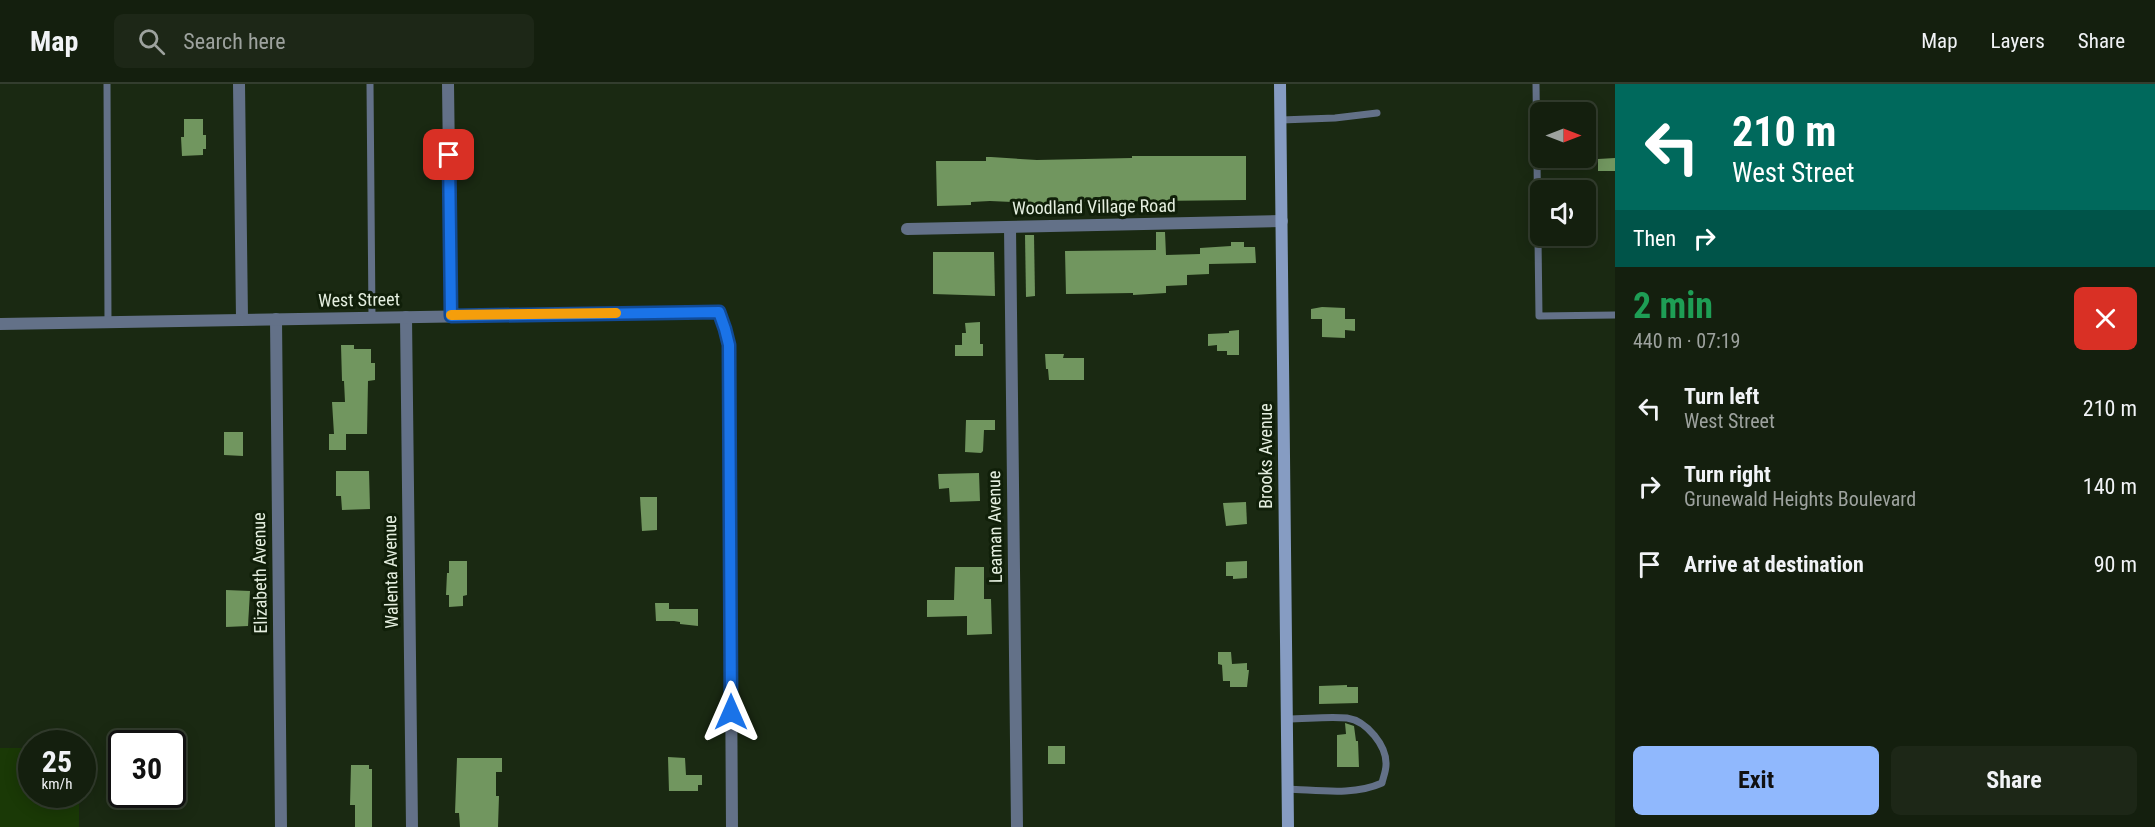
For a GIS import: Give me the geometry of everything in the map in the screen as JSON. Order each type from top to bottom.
[{"type":"street","points":[[239,84],[242,319]]},
{"type":"street","points":[[448,84],[451,316]]},
{"type":"street","name":"Brooks Avenue","points":[[1280,84],[1287,827]]},
{"type":"street","name":"Woodland Village Road","points":[[907,229],[1282,221]]},
{"type":"street","name":"Leaman Avenue","points":[[1010,227],[1017,827]]},
{"type":"street","name":"West Street","points":[[0,324],[719,312],[729,345],[732,827]]},
{"type":"street","name":"Walenta Avenue","points":[[406,317],[412,827]]},
{"type":"street","name":"Elizabeth Avenue","points":[[276,320],[281,827]]},
{"type":"lane","points":[[107,84],[108,322]]},
{"type":"lane","points":[[370,84],[372,317]]},
{"type":"lane","points":[[1536,84],[1539,316],[1615,315]]},
{"type":"lane","points":[[1281,120],[1335,118],[1377,113]]},
{"type":"lane","points":[[1287,719],[1350,718],[1366,727],[1375,737],[1384,749],[1386,765],[1382,783],[1368,789],[1352,791],[1287,789]]},
{"type":"green space","points":[[0,748],[18,748],[18,808],[79,808],[79,827],[0,827]]},
{"type":"building","points":[[184,119],[203,119],[206,149],[203,149],[203,155],[182,156],[181,137],[184,137]]},
{"type":"building","points":[[1132,156],[1246,156],[1246,200],[1062,202],[1062,204],[990,201],[971,202],[971,205],[937,206],[936,161],[986,161],[986,157],[1037,160],[1132,158]]},
{"type":"building","points":[[1615,158],[1615,171],[1598,171],[1598,159]]},
{"type":"building","points":[[1156,232],[1165,232],[1166,255],[1200,254],[1200,248],[1231,246],[1231,242],[1244,242],[1244,247],[1255,247],[1256,263],[1209,264],[1209,274],[1187,275],[1187,285],[1166,286],[1166,293],[1066,294],[1065,251],[1156,250]]},
{"type":"building","points":[[1025,235],[1034,235],[1035,296],[1026,297]]},
{"type":"building","points":[[933,252],[994,252],[995,296],[933,294]]},
{"type":"building","points":[[1345,308],[1345,319],[1355,319],[1355,331],[1345,330],[1345,338],[1322,337],[1322,319],[1311,319],[1311,309]]},
{"type":"building","points":[[980,322],[980,344],[983,344],[983,356],[955,356],[955,345],[962,345],[962,333],[966,333],[965,323]]},
{"type":"building","points":[[1239,330],[1239,355],[1227,355],[1227,351],[1217,351],[1217,345],[1208,346],[1208,334]]},
{"type":"building","points":[[341,345],[354,345],[354,349],[371,349],[371,363],[375,363],[375,380],[368,381],[367,434],[346,434],[346,450],[329,450],[329,434],[334,434],[332,402],[345,402]]},
{"type":"building","points":[[1045,354],[1064,354],[1063,358],[1084,358],[1084,380],[1049,380]]},
{"type":"building","points":[[966,420],[995,420],[995,430],[984,430],[981,453],[965,452]]},
{"type":"building","points":[[224,432],[243,432],[243,456],[224,455]]},
{"type":"building","points":[[336,471],[369,471],[370,509],[342,510],[341,496],[336,496]]},
{"type":"building","points":[[979,473],[980,501],[950,502],[949,488],[939,489],[938,474]]},
{"type":"building","points":[[640,497],[657,497],[657,530],[642,531]]},
{"type":"building","points":[[1246,502],[1247,524],[1226,526],[1223,503]]},
{"type":"building","points":[[449,561],[467,561],[467,595],[463,596],[463,606],[449,607],[449,595],[446,595]]},
{"type":"building","points":[[1247,561],[1247,578],[1233,579],[1233,576],[1226,576],[1226,562]]},
{"type":"building","points":[[955,567],[984,567],[984,599],[991,599],[992,634],[967,635],[967,616],[927,617],[927,600],[954,600]]},
{"type":"building","points":[[226,590],[250,591],[248,626],[226,627]]},
{"type":"building","points":[[655,603],[669,603],[669,609],[698,609],[698,626],[674,621],[656,621]]},
{"type":"building","points":[[1218,652],[1231,652],[1232,664],[1247,663],[1247,670],[1249,670],[1247,687],[1230,687],[1230,681],[1223,681],[1222,665],[1218,664]]},
{"type":"building","points":[[1347,685],[1347,687],[1358,687],[1358,703],[1319,704],[1319,686]]},
{"type":"building","points":[[1345,723],[1354,726],[1356,741],[1358,741],[1359,767],[1337,767],[1337,735],[1346,734]]},
{"type":"building","points":[[1048,746],[1065,746],[1065,764],[1048,764]]},
{"type":"building","points":[[668,757],[685,758],[686,775],[702,775],[702,785],[698,785],[698,791],[669,791]]},
{"type":"building","points":[[457,758],[502,758],[502,772],[496,772],[496,796],[499,796],[498,827],[460,827],[459,813],[455,813]]},
{"type":"building","points":[[351,765],[369,765],[369,769],[372,769],[372,827],[355,827],[355,805],[350,805]]},
{"type":"slow traffic","points":[[451,315],[616,313]]},
{"type":"route","points":[[449,155],[451,316],[719,312],[729,345],[731,712]]}]
